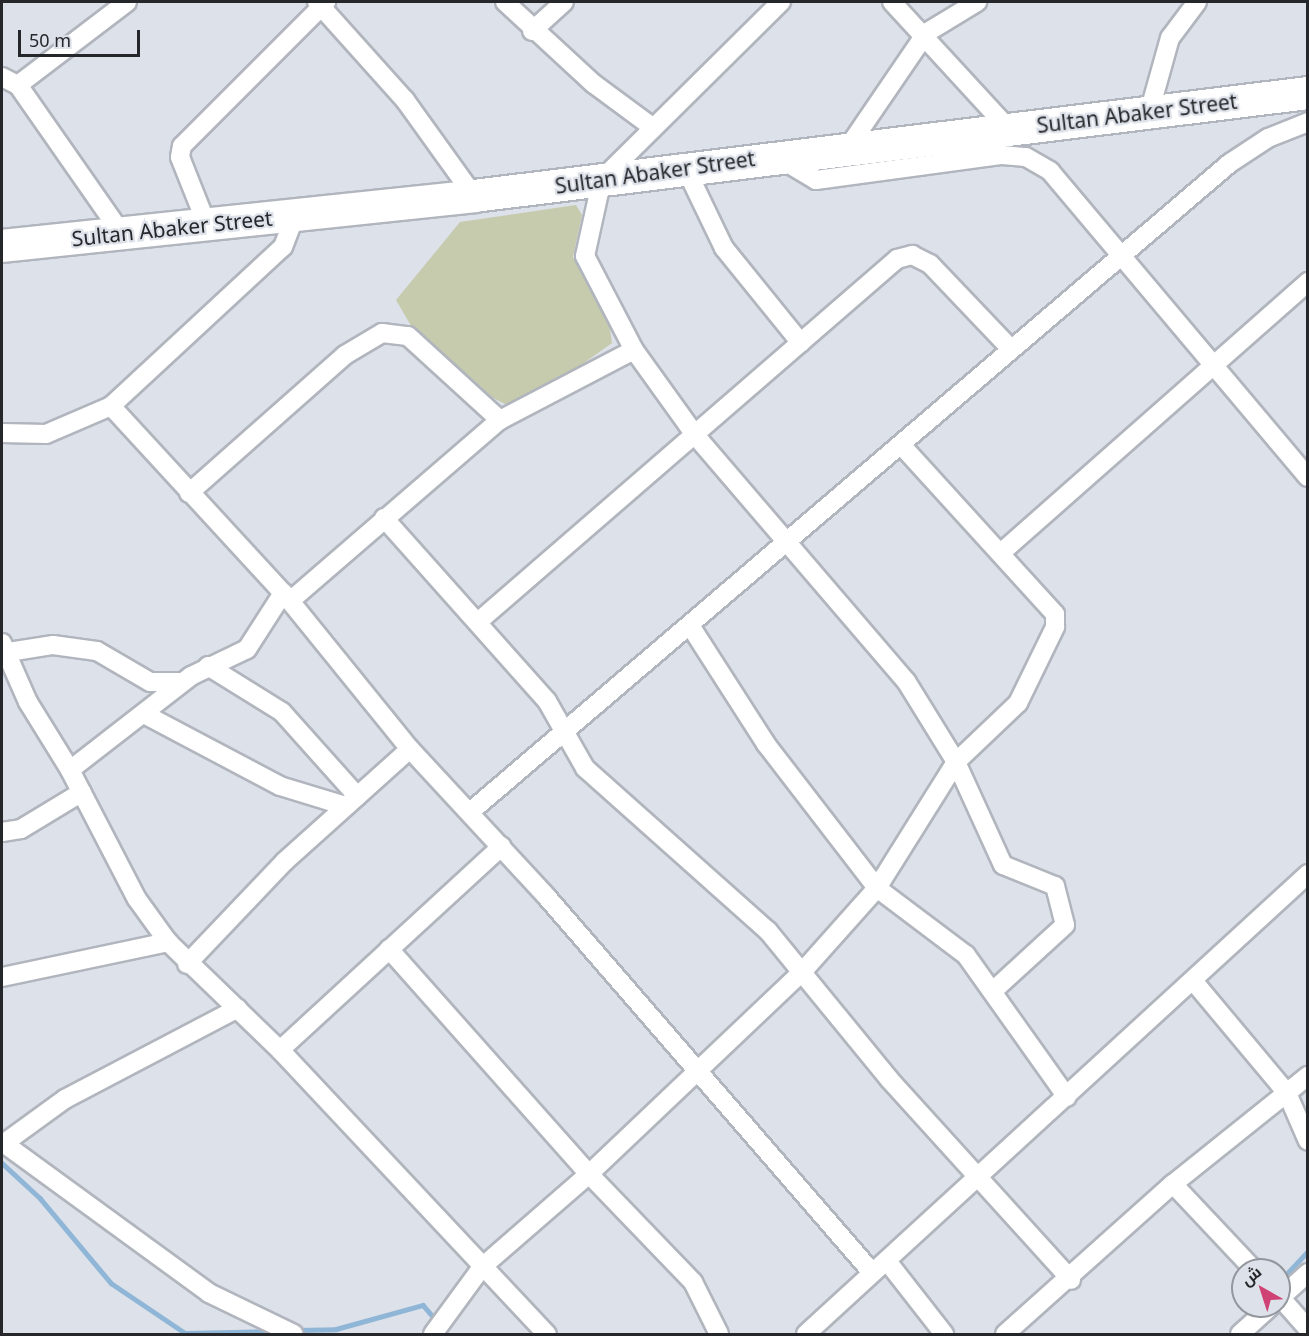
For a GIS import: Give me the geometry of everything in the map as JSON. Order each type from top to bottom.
[{"type":"highway","name":"Sultan Abaker Street","points":[[2,246],[474,196],[775,155],[1308,93]]},
{"type":"street","points":[[122,234],[10,81],[127,2]]},
{"type":"street","points":[[506,2],[532,31],[651,126]]},
{"type":"street","points":[[781,2],[651,126],[602,179],[585,256],[633,350],[695,435],[787,539],[906,681],[956,762],[1003,865],[1055,886],[1065,925],[993,991]]},
{"type":"street","points":[[892,2],[926,33],[1008,128]]},
{"type":"street","points":[[849,146],[926,33],[977,2]]},
{"type":"street","points":[[1149,113],[1170,38],[1197,2]]},
{"type":"street","points":[[207,225],[180,157],[182,146],[321,3],[412,109],[474,196]]},
{"type":"street","points":[[532,31],[554,6]]},
{"type":"street","points":[[470,812],[691,627],[787,539],[901,445],[1230,163],[1268,138],[1308,122]]},
{"type":"street","points":[[775,155],[805,176],[835,181],[973,157],[1026,157],[1050,171],[1308,477]]},
{"type":"street","points":[[685,167],[724,248],[801,343]]},
{"type":"street","points":[[2,433],[46,434],[111,406],[282,247],[295,215]]},
{"type":"street","points":[[479,621],[801,343],[876,275],[912,255],[930,264],[1011,350]]},
{"type":"street","points":[[1003,551],[1308,282]]},
{"type":"street","points":[[189,493],[345,355],[382,333],[408,336],[500,420]]},
{"type":"street","points":[[70,770],[183,682],[208,666],[247,649],[286,597],[500,420],[633,350]]},
{"type":"street","points":[[111,406],[286,597],[410,749],[502,846],[872,1273]]},
{"type":"street","points":[[432,1335],[482,1267],[589,1174],[803,971],[878,888],[956,762],[1018,703],[1055,627],[1055,614],[1003,551],[901,445]]},
{"type":"street","points":[[384,518],[479,621],[566,730],[585,768],[698,866],[803,971],[980,1180],[1071,1280]]},
{"type":"street","points":[[691,627],[766,744],[878,888],[966,955],[1067,1097]]},
{"type":"street","points":[[183,682],[150,682],[97,651],[53,645],[3,649],[28,702],[70,770],[137,899],[168,942],[187,964],[238,1008],[280,1050],[547,1335]]},
{"type":"street","points":[[208,666],[282,712],[352,801]]},
{"type":"street","points":[[144,714],[280,786],[352,801]]},
{"type":"street","points":[[187,964],[220,925],[410,749]]},
{"type":"street","points":[[2,832],[21,829],[82,792]]},
{"type":"street","points":[[280,1050],[502,846]]},
{"type":"street","points":[[807,1335],[872,1273],[980,1180],[1067,1097],[1195,983],[1308,874]]},
{"type":"street","points":[[2,976],[168,942]]},
{"type":"street","points":[[389,949],[589,1174],[693,1282],[719,1335]]},
{"type":"street","points":[[1195,983],[1287,1093],[1308,1141]]},
{"type":"street","points":[[238,1008],[65,1099],[2,1143],[209,1293],[294,1335]]},
{"type":"street","points":[[1005,1335],[1071,1280],[1173,1184],[1308,1076]]},
{"type":"street","points":[[1173,1184],[1243,1258]]},
{"type":"street","points":[[887,1261],[944,1335]]},
{"type":"street","points":[[1291,1288],[1308,1273]]},
{"type":"street","points":[[1291,1313],[1308,1329]]},
{"type":"street","points":[[1240,1335],[1258,1318]]},
{"type":"green space","points":[[576,205],[582,215],[573,257],[608,315],[612,343],[542,393],[511,407],[464,383],[417,336],[396,300],[460,222]]},
{"type":"waterway","points":[[2,1163],[40,1198],[111,1283],[185,1333],[270,1331]]},
{"type":"waterway","points":[[1291,1269],[1308,1251]]},
{"type":"waterway","points":[[297,1330],[336,1329],[423,1305],[437,1321]]}]
